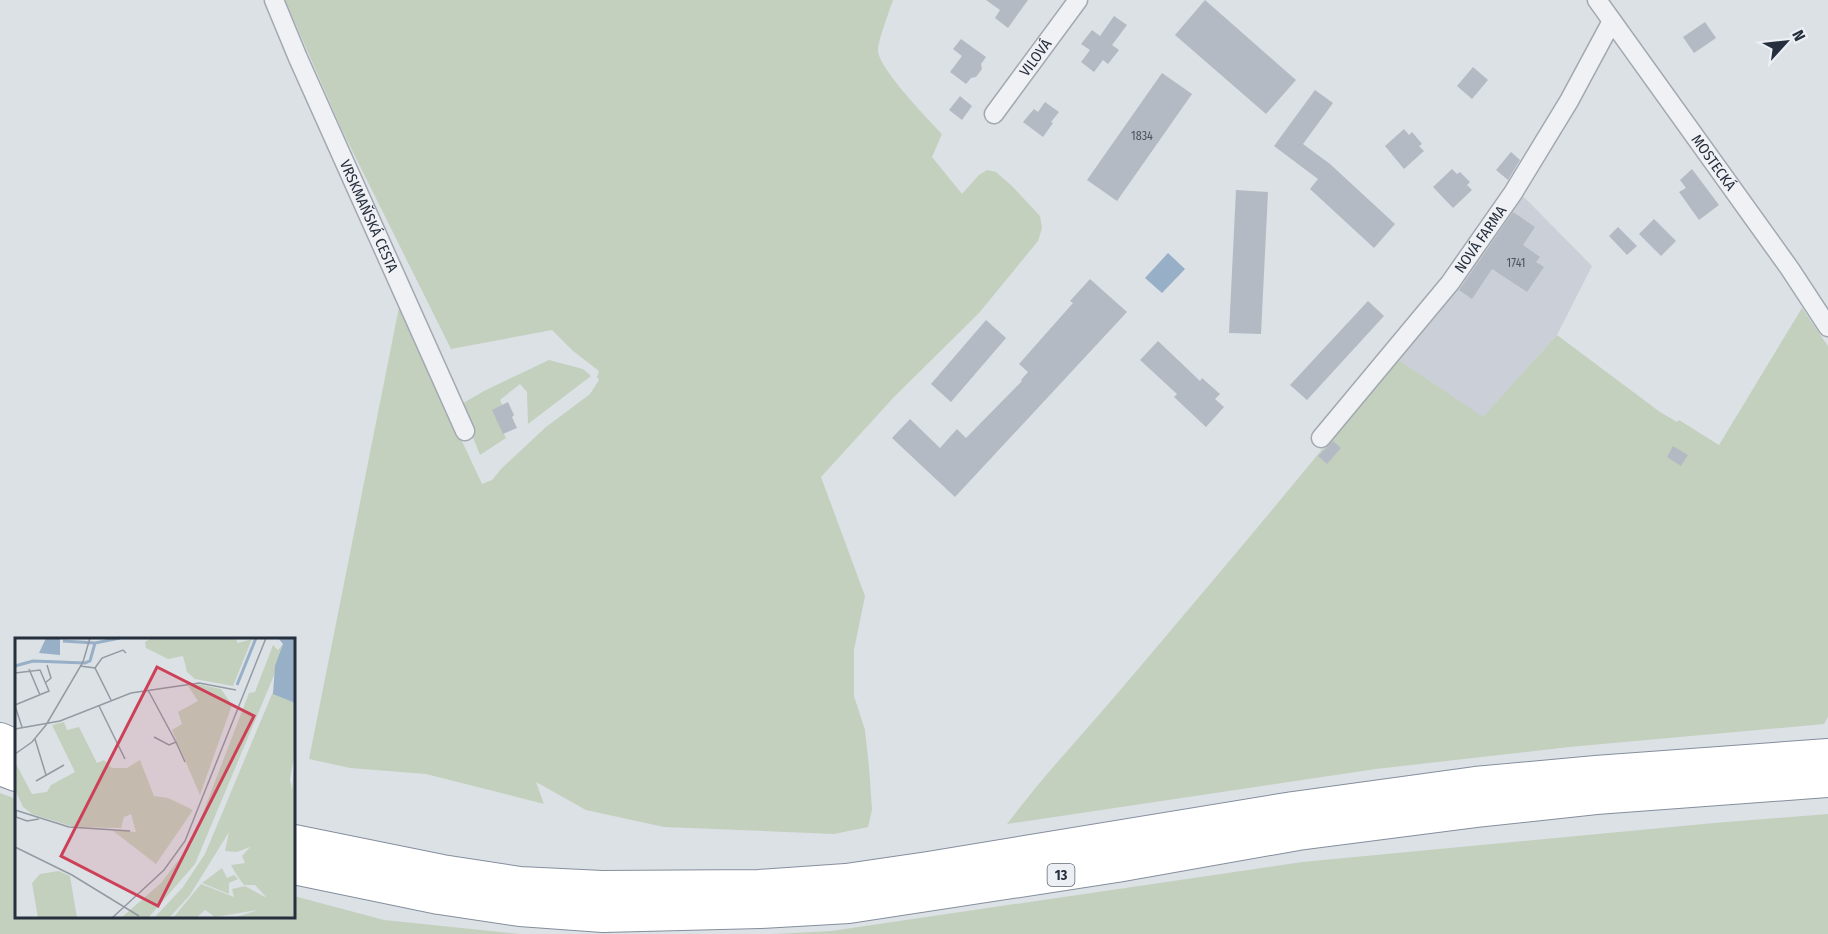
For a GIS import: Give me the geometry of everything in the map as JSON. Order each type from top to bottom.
[{"type":"highway","points":[[0,739],[15,746]]},
{"type":"highway","name":"13","points":[[296,841],[442,871],[520,883],[602,887],[759,886],[846,880],[1293,808],[1475,783],[1828,755]]},
{"type":"highway","points":[[0,769],[15,775]]},
{"type":"highway","name":"13","points":[[296,868],[439,898],[520,910],[592,915],[760,912],[849,907],[1117,866],[1298,834],[1454,814],[1596,798],[1828,782]]},
{"type":"street","name":"VRSKMAŇSKÁ CESTA","points":[[274,0],[465,431]]},
{"type":"street","name":"VILOVÁ","points":[[994,114],[1078,0]]},
{"type":"street","name":"MOSTECKÁ","points":[[1597,0],[1790,269],[1828,327]]},
{"type":"street","name":"NOVÁ FARMA","points":[[1321,438],[1450,283],[1513,193],[1569,100],[1612,21]]},
{"type":"shaded area","points":[[1518,194],[1525,198],[1592,266],[1557,335],[1483,418],[1396,358]]},
{"type":"green space","points":[[285,0],[893,0],[878,49],[885,67],[894,80],[942,134],[932,157],[962,194],[979,175],[987,170],[996,172],[1040,216],[1042,228],[1038,241],[979,313],[894,397],[821,477],[865,596],[854,650],[854,696],[865,730],[869,767],[872,810],[868,827],[834,834],[664,827],[586,810],[536,782],[544,804],[426,774],[350,768],[309,759],[402,292],[461,439],[482,484],[492,480],[546,427],[590,394],[599,380],[597,377],[599,371],[573,351],[552,330],[451,349],[342,130]]},
{"type":"green space","points":[[1802,308],[1828,346],[1828,717],[1824,724],[1569,747],[1376,769],[1007,824],[1260,524],[1396,358],[1483,417],[1557,335],[1660,412],[1677,422],[1679,420],[1719,445]]},
{"type":"green space","points":[[549,360],[583,369],[591,376],[528,424],[527,392],[520,384],[500,400],[506,438],[480,455],[460,405]]},
{"type":"green space","points":[[0,793],[15,799],[15,919],[296,919],[296,897],[384,920],[520,934],[0,934]]},
{"type":"green space","points":[[1828,814],[1828,934],[773,934],[831,931],[1302,862]]},
{"type":"water","points":[[1168,253],[1185,269],[1162,293],[1145,278]]},
{"type":"building","points":[[986,0],[1028,0],[1008,28],[995,18],[1000,10]]},
{"type":"building","points":[[1205,0],[1296,80],[1266,114],[1175,35]]},
{"type":"building","points":[[1114,16],[1127,25],[1112,45],[1119,50],[1108,64],[1103,60],[1094,72],[1081,62],[1090,50],[1081,44],[1092,30],[1100,36]]},
{"type":"building","points":[[1705,22],[1716,38],[1694,53],[1683,37]]},
{"type":"building","points":[[961,39],[986,57],[981,64],[982,69],[966,84],[950,72],[962,56],[953,49]]},
{"type":"building","points":[[1473,67],[1488,80],[1472,99],[1457,86]]},
{"type":"building","points":[[1162,73],[1192,94],[1117,201],[1087,180]]},
{"type":"building","points":[[1315,90],[1333,103],[1303,144],[1330,164],[1395,224],[1374,248],[1310,189],[1318,179],[1274,146]]},
{"type":"building","points":[[960,96],[972,106],[962,120],[949,110]]},
{"type":"building","points":[[1045,102],[1059,112],[1043,137],[1023,122],[1034,109],[1038,112]]},
{"type":"building","points":[[1404,129],[1409,135],[1412,132],[1422,144],[1419,146],[1424,151],[1404,169],[1385,146]]},
{"type":"building","points":[[1511,152],[1520,160],[1508,180],[1496,170]]},
{"type":"building","points":[[1452,169],[1457,174],[1460,172],[1470,182],[1467,185],[1472,190],[1453,208],[1433,187]]},
{"type":"building","points":[[1692,169],[1719,205],[1699,220],[1679,192],[1686,188],[1680,180]]},
{"type":"building","points":[[1236,190],[1268,192],[1261,334],[1229,333]]},
{"type":"building","points":[[1513,212],[1535,227],[1523,245],[1540,257],[1536,262],[1544,267],[1527,292],[1492,269],[1472,299],[1459,290]]},
{"type":"building","points":[[1654,219],[1676,241],[1661,256],[1639,234]]},
{"type":"building","points":[[1618,227],[1637,246],[1627,255],[1609,236]]},
{"type":"building","points":[[1090,279],[1127,312],[955,497],[892,438],[910,419],[940,448],[957,429],[966,438],[1022,381],[1028,372],[1019,364],[1073,303],[1070,301]]},
{"type":"building","points":[[1368,301],[1384,316],[1307,400],[1290,385]]},
{"type":"building","points":[[986,320],[1006,338],[951,402],[931,384]]},
{"type":"building","points":[[1158,341],[1200,381],[1202,378],[1220,394],[1215,399],[1224,407],[1206,427],[1174,397],[1177,394],[1140,360]]},
{"type":"building","points":[[508,402],[517,428],[503,434],[492,410]]},
{"type":"building","points":[[1333,441],[1341,448],[1327,464],[1318,456]]},
{"type":"building","points":[[1673,446],[1688,455],[1681,466],[1667,457]]}]
